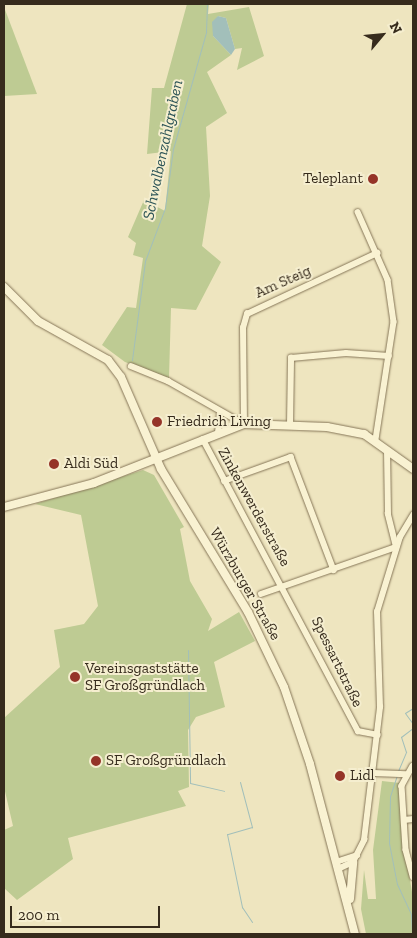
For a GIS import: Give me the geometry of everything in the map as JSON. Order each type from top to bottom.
[{"type":"main road","name":"Würzburger Straße","points":[[4,288],[48,328],[115,366],[156,459],[274,663],[304,741],[355,934]]},
{"type":"main road","points":[[4,507],[94,483],[241,424],[290,424],[341,429],[376,440],[386,451],[413,469]]},
{"type":"main road","points":[[352,921],[348,881],[355,858]]},
{"type":"street","points":[[358,212],[377,253],[392,300],[390,356],[376,440]]},
{"type":"street","name":"Am Steig","points":[[241,424],[243,328],[247,314],[377,253]]},
{"type":"street","points":[[290,424],[291,358],[346,353],[390,356]]},
{"type":"street","points":[[131,366],[168,381],[241,424]]},
{"type":"street","points":[[218,433],[220,413]]},
{"type":"street","name":"Zinkenwerderstraße","points":[[203,439],[224,482],[284,586]]},
{"type":"street","points":[[386,451],[392,537],[396,547]]},
{"type":"street","points":[[224,482],[290,457],[334,570]]},
{"type":"street","points":[[337,865],[355,858],[364,840],[374,773],[380,699],[375,622],[396,547],[413,515]]},
{"type":"street","points":[[392,537],[400,537]]},
{"type":"street","points":[[261,594],[396,547]]},
{"type":"street","name":"Spessartstraße","points":[[284,586],[358,731],[378,735]]},
{"type":"street","points":[[374,773],[404,773],[413,766]]},
{"type":"street","points":[[404,773],[404,820],[413,877]]},
{"type":"street","points":[[404,820],[413,819]]},
{"type":"green space","points":[[187,4],[209,4],[208,14],[249,7],[264,56],[237,70],[242,48],[235,49],[226,18],[218,16],[213,36],[231,55],[207,72],[227,113],[206,127],[210,196],[202,246],[221,262],[196,310],[171,308],[169,378],[125,362],[102,345],[127,307],[136,308],[143,258],[133,255],[136,243],[128,237],[144,200],[165,211],[171,151],[147,154],[152,88],[164,88]]},
{"type":"green space","points":[[4,7],[37,94],[4,96]]},
{"type":"green space","points":[[143,470],[154,475],[184,527],[180,529],[190,581],[212,619],[208,631],[239,612],[255,641],[214,662],[225,707],[196,717],[188,730],[189,787],[178,791],[186,806],[68,838],[73,859],[17,900],[4,888],[4,830],[13,826],[4,787],[4,718],[60,667],[54,630],[84,624],[98,606],[81,515],[35,504]]},
{"type":"green space","points":[[382,781],[400,783],[400,820],[413,898],[413,934],[366,934],[361,909],[364,870],[368,899],[376,899],[373,850]]},
{"type":"water","points":[[218,16],[226,18],[235,49],[231,55],[213,36],[212,22]]},
{"type":"waterway","name":"Schwalbenzahlgraben","points":[[132,360],[145,261],[165,208],[173,149],[206,32],[207,4]]},
{"type":"waterway","points":[[188,650],[190,783],[224,791]]},
{"type":"waterway","points":[[413,708],[405,713],[413,724]]},
{"type":"waterway","points":[[398,771],[406,752],[401,737],[413,728]]},
{"type":"waterway","points":[[397,775],[390,796],[389,843],[397,884],[411,914],[412,934]]},
{"type":"waterway","points":[[240,782],[252,827],[227,834],[242,907],[252,922]]},
{"type":"place","name":"Teleplant","points":[[373,179]]},
{"type":"place","name":"Friedrich Living","points":[[157,422]]},
{"type":"place","name":"Aldi Süd","points":[[54,464]]},
{"type":"place","name":"Vereinsgaststätte SF Großgründlach","points":[[75,677]]},
{"type":"place","name":"SF Großgründlach","points":[[96,761]]},
{"type":"place","name":"Lidl","points":[[340,776]]}]
